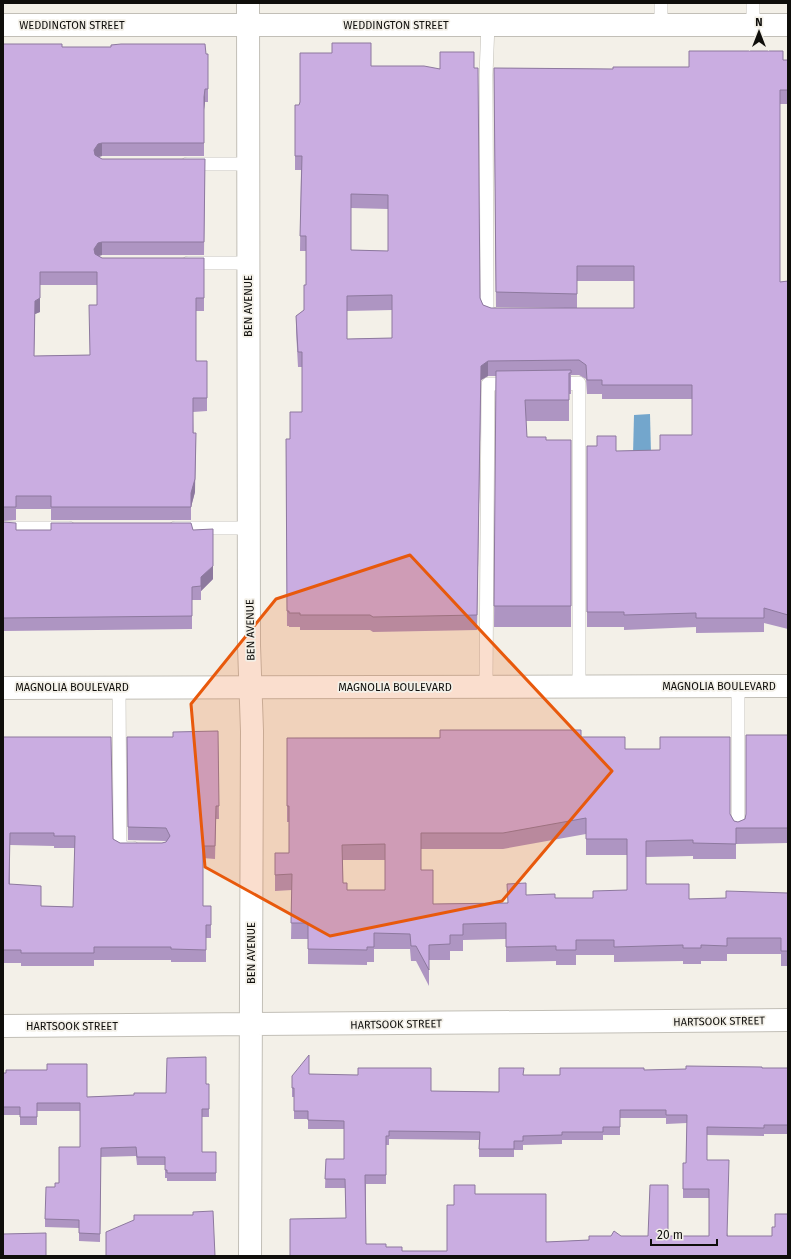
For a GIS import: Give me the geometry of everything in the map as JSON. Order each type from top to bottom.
[{"type":"street","name":"BEN AVENUE","points":[[248,3],[249,528],[251,686],[250,1256]]},
{"type":"street","name":"WEDDINGTON STREET","points":[[3,25],[788,25]]},
{"type":"street","name":"MAGNOLIA BOULEVARD","points":[[3,688],[251,686],[788,686]]},
{"type":"street","name":"HARTSOOK STREET","points":[[3,1026],[788,1020]]},
{"type":"lane","points":[[661,3],[661,24]]},
{"type":"lane","points":[[753,3],[753,25]]},
{"type":"lane","points":[[488,24],[486,75],[487,309],[488,313],[491,315],[513,315]]},
{"type":"lane","points":[[178,164],[248,164]]},
{"type":"lane","points":[[172,263],[248,263]]},
{"type":"lane","points":[[541,384],[579,383],[579,686]]},
{"type":"lane","points":[[486,687],[488,384],[526,384]]},
{"type":"lane","points":[[3,528],[80,528]]},
{"type":"lane","points":[[165,528],[249,528]]},
{"type":"lane","points":[[738,686],[738,830]]},
{"type":"lane","points":[[119,687],[120,848],[148,848]]},
{"type":"highlighted area","points":[[410,555],[612,771],[502,901],[330,936],[205,867],[191,704],[276,599]]},
{"type":"water","points":[[650,414],[651,454],[633,455],[634,415]]},
{"type":"building","points":[[332,43],[371,43],[371,66],[424,66],[440,69],[440,52],[474,52],[474,68],[478,68],[480,298],[483,305],[491,308],[634,308],[634,266],[577,266],[577,294],[496,292],[494,68],[613,69],[613,67],[689,67],[689,51],[783,51],[783,60],[788,60],[788,90],[780,90],[780,282],[788,281],[788,615],[764,608],[764,618],[696,618],[696,613],[624,615],[624,612],[587,612],[587,446],[597,446],[597,436],[616,436],[616,451],[660,450],[660,435],[692,435],[692,385],[602,385],[602,380],[587,380],[586,365],[579,360],[488,361],[481,366],[477,615],[373,617],[370,615],[300,615],[300,613],[289,613],[289,611],[287,611],[286,439],[290,439],[290,412],[302,412],[302,352],[298,352],[296,316],[304,310],[304,285],[306,285],[306,236],[300,236],[302,156],[295,156],[295,105],[299,105],[300,102],[300,53],[332,53]],"holes":[[[351,194],[388,195],[388,251],[351,250]],[[392,295],[392,338],[347,339],[347,296]]]},
{"type":"building","points":[[3,44],[62,44],[62,47],[111,47],[111,45],[121,44],[205,44],[206,54],[208,54],[208,89],[205,89],[204,97],[204,143],[102,143],[98,144],[94,150],[95,155],[102,159],[205,159],[204,242],[102,242],[98,243],[94,249],[95,254],[102,258],[204,258],[204,298],[196,298],[196,361],[207,361],[207,398],[193,398],[193,433],[196,433],[195,479],[191,493],[191,507],[51,507],[51,496],[16,496],[16,507],[3,507]],"holes":[[[40,272],[97,272],[97,305],[89,305],[90,355],[34,356],[35,301],[40,298]]]},
{"type":"building","points":[[571,370],[571,373],[569,373],[569,400],[525,400],[527,437],[546,437],[546,440],[571,440],[571,606],[494,606],[496,371]]},
{"type":"building","points":[[3,522],[16,523],[16,530],[51,530],[51,523],[191,523],[193,530],[213,529],[213,566],[201,577],[201,586],[192,587],[192,616],[3,618]]},
{"type":"building","points":[[440,730],[581,730],[581,737],[625,737],[625,749],[660,749],[660,737],[730,737],[730,814],[734,821],[738,822],[745,819],[746,814],[746,735],[788,735],[788,828],[736,828],[736,844],[693,843],[693,840],[646,841],[646,884],[689,884],[689,899],[726,898],[726,891],[788,893],[788,951],[781,951],[781,938],[727,938],[727,946],[701,945],[701,948],[683,948],[683,945],[614,947],[614,940],[576,940],[576,950],[556,950],[556,946],[506,947],[506,923],[463,924],[463,935],[450,935],[450,944],[429,945],[429,970],[416,946],[411,946],[410,934],[374,933],[374,947],[367,947],[367,950],[308,949],[308,923],[291,923],[292,874],[275,875],[275,853],[289,853],[287,738],[440,738]],"holes":[[[586,818],[586,839],[627,839],[627,890],[593,891],[593,898],[555,898],[555,894],[526,895],[526,883],[507,884],[508,903],[433,904],[433,870],[421,870],[421,833],[503,833]],[[385,844],[385,890],[347,890],[347,883],[343,883],[342,845]]]},
{"type":"building","points":[[218,731],[219,806],[216,806],[215,846],[203,846],[203,906],[211,906],[211,925],[206,925],[206,950],[171,949],[171,947],[94,947],[94,953],[21,953],[21,950],[3,950],[3,737],[111,737],[113,839],[120,843],[162,843],[166,842],[170,836],[166,828],[128,827],[127,737],[173,737],[173,732]],"holes":[[[10,833],[54,833],[54,836],[75,836],[73,907],[41,906],[41,886],[9,884]]]},
{"type":"building","points":[[309,1055],[309,1074],[358,1075],[358,1068],[431,1068],[431,1091],[499,1092],[499,1068],[524,1068],[523,1075],[560,1075],[560,1068],[644,1068],[644,1070],[686,1069],[686,1066],[788,1068],[788,1125],[764,1125],[764,1128],[707,1127],[707,1160],[729,1160],[727,1236],[772,1236],[772,1227],[775,1227],[775,1214],[788,1214],[788,1256],[290,1256],[290,1219],[346,1218],[345,1179],[325,1179],[326,1159],[344,1159],[344,1121],[308,1120],[308,1111],[294,1111],[294,1088],[292,1088],[292,1076]],"holes":[[[620,1110],[666,1110],[666,1115],[687,1115],[686,1163],[683,1163],[683,1189],[709,1189],[709,1236],[668,1236],[668,1185],[650,1185],[648,1236],[621,1236],[614,1231],[611,1236],[589,1236],[589,1240],[546,1242],[546,1194],[475,1194],[475,1185],[454,1185],[454,1205],[447,1205],[447,1251],[402,1251],[402,1247],[386,1247],[386,1244],[366,1244],[365,1175],[386,1175],[386,1136],[389,1136],[389,1131],[480,1132],[479,1149],[514,1149],[514,1141],[523,1141],[523,1136],[562,1135],[562,1132],[603,1132],[603,1127],[620,1127]]]},
{"type":"building","points":[[206,1057],[206,1084],[209,1084],[209,1109],[202,1109],[202,1152],[216,1152],[216,1173],[167,1173],[167,1170],[165,1170],[165,1157],[137,1157],[136,1147],[101,1148],[100,1234],[79,1233],[79,1220],[45,1219],[46,1187],[55,1187],[55,1183],[59,1183],[59,1147],[80,1147],[80,1103],[37,1103],[37,1117],[20,1117],[20,1107],[3,1107],[3,1073],[6,1073],[6,1070],[47,1070],[47,1064],[87,1064],[87,1097],[134,1095],[134,1093],[166,1093],[167,1058]]},
{"type":"building","points":[[213,1211],[215,1256],[106,1256],[106,1232],[134,1220],[134,1215],[193,1215],[193,1212]]},
{"type":"building","points":[[46,1233],[46,1256],[3,1256],[3,1234]]}]
